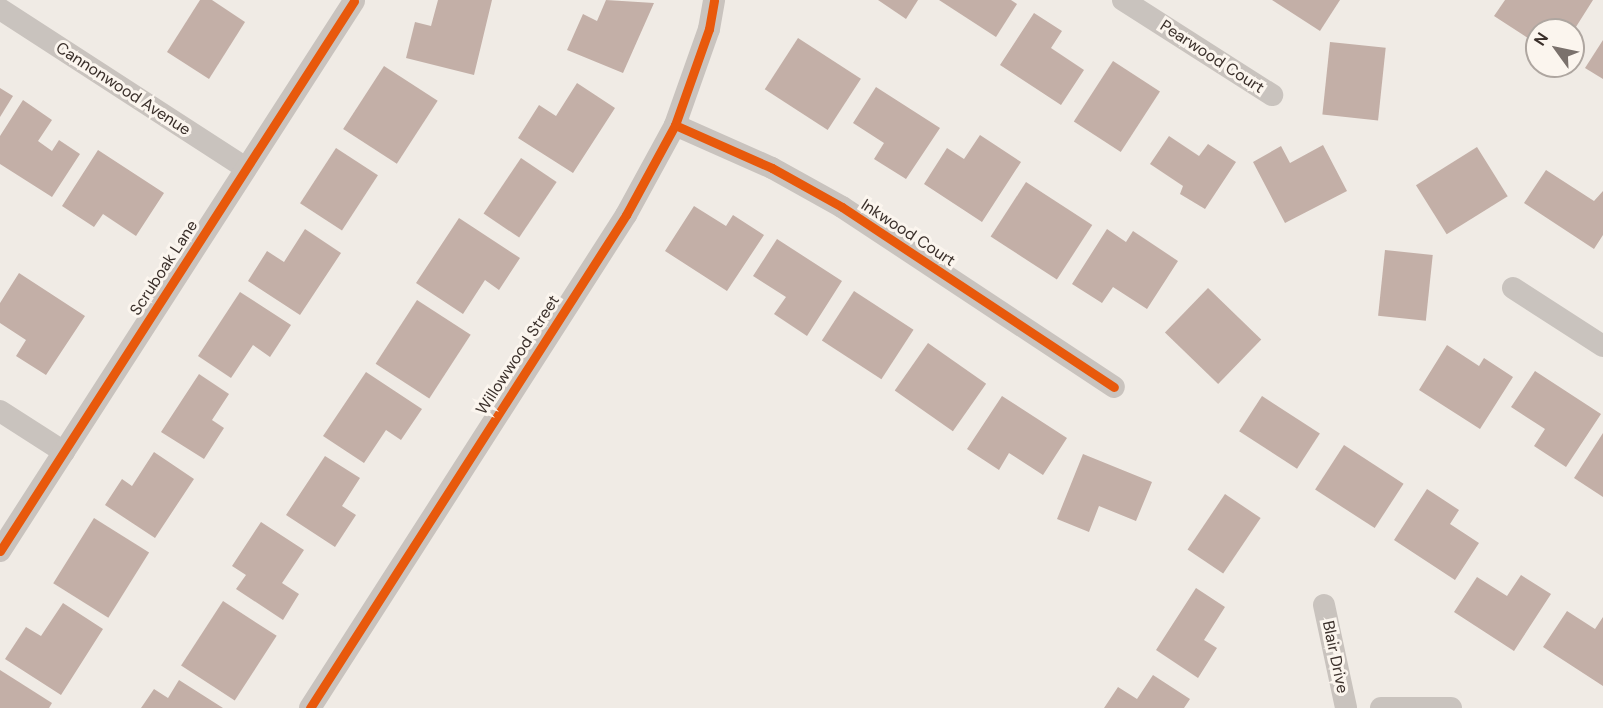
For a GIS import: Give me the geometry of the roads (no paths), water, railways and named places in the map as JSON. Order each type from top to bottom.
[{"type":"street","name":"Willowwood Street","points":[[310,708],[626,215],[675,125],[709,29],[714,0]]},
{"type":"street","name":"Pearwood Court","points":[[1123,0],[1272,96]]},
{"type":"street","name":"Scruboak Lane","points":[[0,551],[354,1]]},
{"type":"street","name":"Cannonwood Avenue","points":[[0,9],[246,168]]},
{"type":"street","name":"Inkwood Court","points":[[675,125],[772,168],[842,207],[1114,387]]},
{"type":"street","points":[[1513,288],[1603,346]]},
{"type":"street","points":[[0,411],[64,452]]},
{"type":"street","name":"Blair Drive","points":[[1324,605],[1346,708]]},
{"type":"street","points":[[1381,708],[1451,708]]}]
